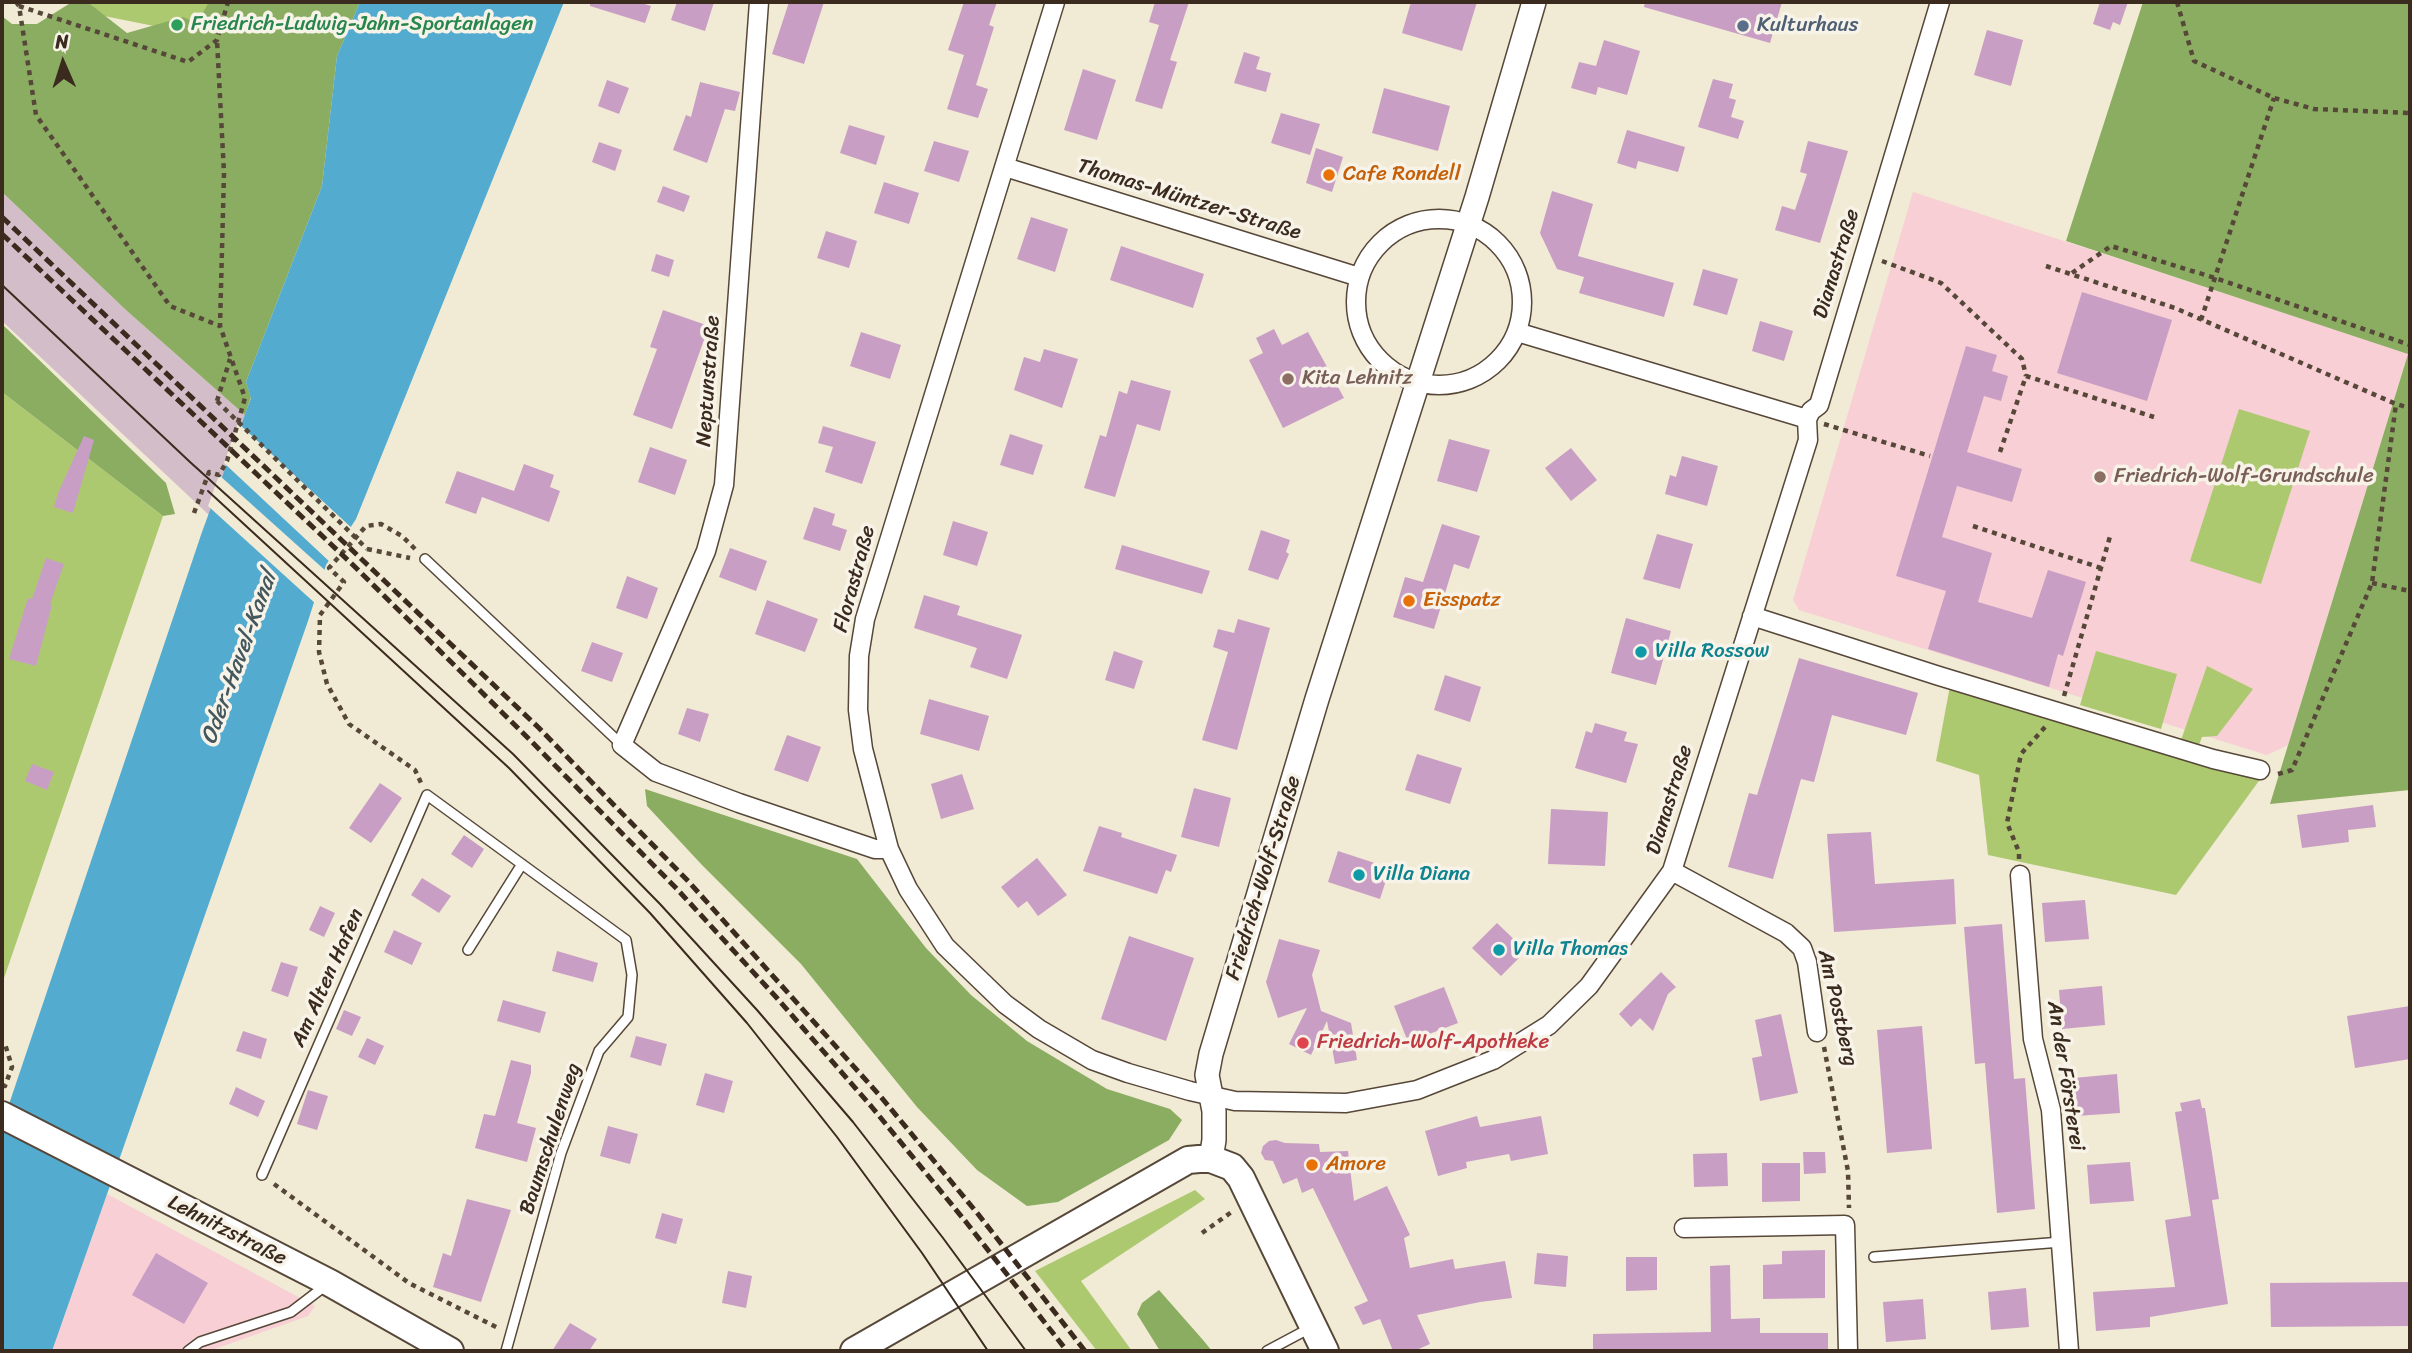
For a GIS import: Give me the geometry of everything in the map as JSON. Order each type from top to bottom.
[{"type":"main road","name":"Lehnitzstraße","points":[[2,1115],[330,1283],[450,1351]]},
{"type":"main road","points":[[854,1351],[1188,1160],[1211,1159],[1232,1167],[1241,1178],[1325,1351]]},
{"type":"street","name":"Neptunstraße","points":[[622,745],[706,551],[724,485],[759,2]]},
{"type":"street","name":"Florastraße","points":[[1055,2],[865,619],[859,656],[858,709],[863,749],[889,849],[908,889],[945,946],[1005,1004],[1039,1029],[1092,1060],[1211,1097]]},
{"type":"street","name":"Friedrich-Wolf-Straße","points":[[1211,1159],[1214,1121],[1207,1075],[1211,1054],[1317,699],[1468,224],[1534,2]]},
{"type":"street","name":"Dianastraße","points":[[1211,1097],[1235,1101],[1346,1102],[1417,1090],[1493,1060],[1549,1026],[1589,986],[1672,871],[1815,421],[1811,411],[1819,405],[1940,2]]},
{"type":"street","name":"Thomas-Müntzer-Straße","points":[[1005,167],[1359,277]]},
{"type":"street","points":[[1443,219],[1468,224],[1486,234],[1502,248],[1514,267],[1521,288],[1522,310],[1517,332],[1494,365],[1478,376],[1439,386],[1418,383],[1397,374],[1379,360],[1366,342],[1358,321],[1355,299],[1359,277],[1374,250],[1398,230],[1428,220],[1443,219]]},
{"type":"street","points":[[1517,332],[1815,421]]},
{"type":"street","points":[[1752,616],[1940,677],[2213,759],[2260,770]]},
{"type":"street","points":[[622,745],[656,772],[874,849],[889,849]]},
{"type":"street","name":"Am Postberg","points":[[1672,871],[1786,933],[1802,948],[1807,962],[1817,1032]]},
{"type":"street","name":"An der Försterei","points":[[2020,875],[2033,1039],[2051,1110],[2069,1351]]},
{"type":"street","points":[[1684,1228],[1845,1225],[1848,1351]]},
{"type":"lane","points":[[425,559],[622,745]]},
{"type":"lane","name":"Baumschulenweg","points":[[427,795],[626,940],[632,975],[628,1017],[599,1051],[561,1153],[506,1351]]},
{"type":"lane","name":"Am Alten Hafen","points":[[262,1175],[427,795]]},
{"type":"lane","points":[[468,950],[522,864]]},
{"type":"lane","points":[[1874,1257],[2060,1242]]},
{"type":"lane","points":[[188,1351],[200,1342],[291,1312],[330,1283]]},
{"type":"lane","points":[[1267,1351],[1313,1326]]},
{"type":"path","points":[[194,513],[209,472],[219,475],[227,461],[245,398],[220,326],[224,173],[217,40],[229,2]]},
{"type":"path","points":[[2177,2],[2194,61],[2273,99],[2314,109],[2410,113]]},
{"type":"path","points":[[217,40],[188,62],[17,4],[36,116],[170,306],[220,326]]},
{"type":"path","points":[[2201,320],[2273,99]]},
{"type":"path","points":[[2071,274],[2111,246],[2215,278],[2410,345]]},
{"type":"path","points":[[1864,254],[1941,283],[2022,359],[2026,376],[2000,452]]},
{"type":"path","points":[[2046,266],[2175,307],[2410,408]]},
{"type":"path","points":[[230,358],[217,401],[367,549],[399,557],[425,559]]},
{"type":"path","points":[[2026,376],[2154,418]]},
{"type":"path","points":[[2260,770],[2279,774],[2292,770],[2372,583],[2396,404]]},
{"type":"path","points":[[1815,421],[1930,456]]},
{"type":"path","points":[[425,559],[402,536],[381,523],[366,526],[329,568],[344,582],[320,615],[318,652],[327,684],[349,724],[415,770],[427,795]]},
{"type":"path","points":[[1973,526],[2101,568]]},
{"type":"path","points":[[2020,875],[2019,852],[2007,823],[2021,754],[2059,712],[2112,533]]},
{"type":"path","points":[[2372,583],[2410,591]]},
{"type":"path","name":"Am Postberg","points":[[1817,1032],[1823,1043],[1848,1171],[1849,1217],[1845,1225]]},
{"type":"path","points":[[2,1085],[5,1086],[12,1067],[5,1044]]},
{"type":"path","points":[[262,1175],[409,1283],[511,1335]]},
{"type":"path","points":[[1202,1233],[1224,1217]]},
{"type":"shaded area","points":[[2,192],[127,311],[245,415],[209,515],[2,321]]},
{"type":"shaded area","name":"Friedrich-Wolf-Grundschule","points":[[1913,192],[2408,353],[2288,745],[2267,755],[1799,610],[1793,600]]},
{"type":"shaded area","points":[[107,1194],[315,1306],[308,1316],[209,1351],[52,1351]]},
{"type":"green space","points":[[72,2],[90,4],[127,33],[183,17],[197,23],[209,2],[360,2],[337,56],[322,186],[246,382],[251,397],[245,415],[127,311],[2,192],[2,16],[12,24],[37,24]]},
{"type":"green space","name":"Friedrich-Ludwig-Jahn-Sportanlagen","points":[[87,2],[217,2],[199,35],[99,15]]},
{"type":"green space","points":[[2143,2],[2410,2],[2410,790],[2270,804],[2408,354],[2066,241]]},
{"type":"green space","points":[[2,324],[166,483],[175,514],[163,516],[2,392]]},
{"type":"green space","points":[[2,392],[163,516],[2,984]]},
{"type":"green space","points":[[2239,409],[2310,431],[2261,584],[2190,561]]},
{"type":"green space","points":[[2096,651],[2177,674],[2161,729],[2080,705]]},
{"type":"green space","points":[[2207,666],[2253,689],[2217,736],[2202,737],[2199,745],[2269,767],[2176,895],[1988,855],[1979,775],[1936,761],[1953,670],[2181,740]]},
{"type":"green space","points":[[645,789],[857,859],[926,948],[971,995],[1027,1041],[1107,1089],[1170,1109],[1182,1120],[1169,1140],[1058,1202],[1027,1206],[977,1170],[917,1107],[801,964],[647,806]]},
{"type":"green space","points":[[1195,1190],[1205,1199],[1081,1281],[1132,1351],[1097,1351],[1035,1271]]},
{"type":"green space","points":[[1159,1290],[1212,1351],[1160,1351],[1137,1314],[1142,1303]]},
{"type":"water","name":"Oder-Havel-Kanal","points":[[360,2],[564,2],[356,519],[326,565],[52,1351],[2,1351],[2,1125],[202,532],[251,398],[246,382],[322,186],[337,56]]},
{"type":"pier","points":[[238,423],[354,530],[331,563],[224,463]]},
{"type":"pier","points":[[219,475],[327,572],[317,605],[208,506]]},
{"type":"building","points":[[590,2],[638,2],[651,6],[645,23],[590,6]]},
{"type":"building","points":[[677,2],[714,2],[705,31],[671,20]]},
{"type":"building","points":[[789,2],[824,2],[804,64],[772,54]]},
{"type":"building","points":[[964,2],[997,2],[989,25],[994,27],[976,85],[988,89],[978,118],[947,109],[964,55],[948,50]]},
{"type":"building","points":[[1155,2],[1189,2],[1170,60],[1177,62],[1162,109],[1135,101],[1159,25],[1149,22]]},
{"type":"building","points":[[1411,2],[1477,2],[1462,51],[1402,33]]},
{"type":"building","name":"Kulturhaus","points":[[1645,2],[1782,2],[1770,43],[1644,7]]},
{"type":"building","points":[[2100,2],[2128,2],[2120,25],[2113,22],[2110,30],[2093,24]]},
{"type":"building","points":[[1987,30],[2023,40],[2011,86],[1974,75]]},
{"type":"building","points":[[1604,40],[1640,51],[1627,95],[1598,87],[1596,95],[1571,88],[1579,62],[1596,66]]},
{"type":"building","points":[[1244,52],[1260,57],[1256,69],[1271,73],[1266,92],[1234,83]]},
{"type":"building","points":[[1083,69],[1116,80],[1097,140],[1064,130]]},
{"type":"building","points":[[1713,79],[1733,84],[1729,98],[1736,100],[1731,117],[1744,121],[1738,139],[1698,127]]},
{"type":"building","points":[[607,80],[629,88],[619,114],[598,106]]},
{"type":"building","points":[[700,82],[740,92],[735,111],[725,109],[707,163],[673,150],[686,115],[691,117]]},
{"type":"building","points":[[1384,88],[1450,106],[1438,151],[1372,133]]},
{"type":"building","points":[[1281,113],[1320,124],[1310,155],[1271,143]]},
{"type":"building","points":[[849,125],[885,136],[876,165],[840,153]]},
{"type":"building","points":[[1627,130],[1685,147],[1678,172],[1638,161],[1636,169],[1617,163]]},
{"type":"building","points":[[934,141],[969,151],[959,182],[924,171]]},
{"type":"building","points":[[1808,141],[1848,151],[1820,243],[1775,230],[1782,206],[1795,210],[1807,174],[1800,172]]},
{"type":"building","points":[[599,142],[622,150],[615,171],[592,162]]},
{"type":"building","points":[[1316,148],[1343,157],[1332,192],[1306,183]]},
{"type":"building","points":[[884,182],[919,193],[909,224],[874,213]]},
{"type":"building","points":[[663,186],[690,196],[684,212],[657,202]]},
{"type":"building","points":[[1552,191],[1593,204],[1578,256],[1674,283],[1664,317],[1579,293],[1584,277],[1557,269],[1540,233]]},
{"type":"building","points":[[1031,217],[1068,229],[1055,272],[1017,259]]},
{"type":"building","points":[[826,231],[857,241],[849,268],[817,258]]},
{"type":"building","points":[[1121,246],[1204,274],[1193,308],[1110,280]]},
{"type":"building","points":[[656,254],[674,260],[669,277],[651,271]]},
{"type":"building","points":[[1703,269],[1738,279],[1727,315],[1693,305]]},
{"type":"building","points":[[2082,292],[2172,320],[2147,401],[2057,373]]},
{"type":"building","points":[[663,310],[709,326],[672,429],[633,415],[657,349],[650,347]]},
{"type":"building","points":[[1760,321],[1793,331],[1784,361],[1752,351]]},
{"type":"building","points":[[1274,329],[1282,345],[1308,332],[1344,398],[1283,428],[1249,360],[1263,353],[1256,338]]},
{"type":"building","points":[[861,332],[901,345],[890,379],[850,366]]},
{"type":"building","points":[[1966,346],[1997,355],[1992,371],[2008,376],[2001,401],[1984,396],[1967,452],[2022,469],[2012,502],[1957,486],[1942,537],[1992,553],[1978,602],[2032,618],[2048,570],[2086,582],[2063,656],[2058,654],[2049,687],[1928,649],[1946,591],[1896,576]]},
{"type":"building","points":[[1044,349],[1078,359],[1062,408],[1014,390],[1024,357],[1040,362]]},
{"type":"building","points":[[1131,380],[1171,391],[1160,431],[1137,424],[1115,497],[1084,488],[1100,435],[1106,437],[1119,391],[1127,394]]},
{"type":"building","points":[[823,426],[876,442],[862,484],[825,472],[833,447],[818,443]]},
{"type":"building","points":[[1010,434],[1043,445],[1033,475],[1000,465]]},
{"type":"building","points":[[84,436],[94,440],[73,513],[54,507]]},
{"type":"building","points":[[1449,439],[1490,450],[1477,492],[1437,481]]},
{"type":"building","points":[[650,447],[687,460],[675,495],[638,482]]},
{"type":"building","points":[[1571,448],[1597,480],[1571,501],[1545,468]]},
{"type":"building","points":[[1682,456],[1718,466],[1707,506],[1665,494],[1670,475],[1676,477]]},
{"type":"building","points":[[524,464],[554,475],[550,487],[560,491],[549,522],[482,497],[476,514],[445,503],[457,471],[514,491]]},
{"type":"building","points":[[814,507],[835,514],[832,525],[847,530],[840,551],[803,539]]},
{"type":"building","points":[[953,521],[988,532],[977,566],[943,555]]},
{"type":"building","points":[[1442,524],[1480,536],[1469,569],[1454,564],[1434,629],[1393,617],[1405,577],[1423,582]]},
{"type":"building","points":[[1261,530],[1290,540],[1286,552],[1289,554],[1278,580],[1248,570]]},
{"type":"building","points":[[1657,534],[1693,544],[1680,589],[1643,579]]},
{"type":"building","points":[[1122,545],[1210,571],[1202,594],[1115,569]]},
{"type":"building","points":[[730,548],[767,561],[756,591],[719,577]]},
{"type":"building","points":[[46,558],[64,564],[50,604],[52,605],[36,666],[9,659],[28,598],[32,599]]},
{"type":"building","points":[[627,576],[658,588],[647,619],[616,608]]},
{"type":"building","points":[[924,595],[960,606],[957,615],[1022,635],[1007,679],[970,667],[977,648],[914,628]]},
{"type":"building","points":[[767,600],[818,619],[805,652],[755,634]]},
{"type":"building","name":"Villa Rossow","points":[[1626,618],[1671,631],[1656,685],[1611,673]]},
{"type":"building","points":[[1238,619],[1270,628],[1237,750],[1202,740],[1228,652],[1213,647],[1218,629],[1234,633]]},
{"type":"building","points":[[592,642],[623,653],[612,682],[581,671]]},
{"type":"building","points":[[1114,651],[1143,661],[1134,689],[1105,680]]},
{"type":"building","points":[[1799,658],[1918,693],[1906,735],[1832,715],[1814,782],[1801,779],[1773,879],[1728,867],[1749,793],[1757,795]]},
{"type":"building","points":[[1445,675],[1481,687],[1470,722],[1434,710]]},
{"type":"building","points":[[929,699],[989,716],[979,751],[920,734]]},
{"type":"building","points":[[687,708],[709,714],[700,742],[678,734]]},
{"type":"building","points":[[1595,723],[1627,732],[1624,741],[1638,744],[1626,783],[1575,768],[1586,731],[1592,733]]},
{"type":"building","points":[[787,735],[821,747],[808,782],[774,770]]},
{"type":"building","points":[[1417,754],[1462,768],[1450,804],[1405,790]]},
{"type":"building","points":[[32,764],[54,772],[47,790],[25,781]]},
{"type":"building","points":[[962,774],[974,809],[941,819],[931,784]]},
{"type":"building","points":[[380,783],[402,798],[371,843],[349,828]]},
{"type":"building","points":[[1194,788],[1231,798],[1219,847],[1181,837]]},
{"type":"building","points":[[2373,805],[2376,827],[2348,830],[2349,842],[2302,848],[2297,815]]},
{"type":"building","points":[[1551,809],[1608,812],[1605,866],[1548,864]]},
{"type":"building","points":[[1099,826],[1122,833],[1121,837],[1177,855],[1171,872],[1166,870],[1157,894],[1083,871]]},
{"type":"building","points":[[1871,832],[1875,884],[1954,879],[1956,924],[1834,932],[1827,834]]},
{"type":"building","points":[[464,835],[484,849],[472,868],[451,854]]},
{"type":"building","name":"Villa Diana","points":[[1338,851],[1390,868],[1380,899],[1328,882]]},
{"type":"building","points":[[1037,858],[1067,895],[1038,916],[1027,901],[1018,908],[1001,887]]},
{"type":"building","points":[[422,878],[451,896],[439,913],[411,895]]},
{"type":"building","points":[[2085,900],[2089,939],[2045,942],[2042,903]]},
{"type":"building","points":[[320,906],[335,913],[324,937],[309,930]]},
{"type":"building","name":"Villa Thomas","points":[[1497,923],[1526,951],[1501,976],[1472,948]]},
{"type":"building","points":[[2002,924],[2014,1079],[2025,1078],[2035,1209],[1997,1213],[1985,1063],[1975,1064],[1964,927]]},
{"type":"building","points":[[394,930],[422,943],[412,965],[384,952]]},
{"type":"building","points":[[1129,936],[1194,958],[1166,1041],[1101,1019]]},
{"type":"building","points":[[1279,939],[1320,950],[1312,975],[1321,1011],[1351,1023],[1357,1060],[1335,1064],[1327,1021],[1311,1055],[1289,1044],[1307,1008],[1278,1018],[1266,982]]},
{"type":"building","points":[[557,951],[598,963],[593,982],[552,971]]},
{"type":"building","points":[[281,962],[298,967],[288,997],[271,991]]},
{"type":"building","points":[[1661,972],[1676,987],[1668,994],[1653,1031],[1640,1018],[1631,1027],[1619,1014]]},
{"type":"building","points":[[2102,986],[2105,1025],[2062,1029],[2059,990]]},
{"type":"building","points":[[1444,987],[1458,1023],[1408,1042],[1394,1006]]},
{"type":"building","points":[[503,1000],[546,1012],[540,1033],[497,1021]]},
{"type":"building","points":[[2410,1006],[2410,1059],[2355,1068],[2347,1016]]},
{"type":"building","points":[[344,1010],[361,1017],[352,1036],[336,1029]]},
{"type":"building","points":[[1781,1014],[1798,1093],[1760,1101],[1752,1058],[1762,1056],[1755,1020]]},
{"type":"building","points":[[1922,1026],[1932,1149],[1887,1153],[1877,1030]]},
{"type":"building","points":[[243,1031],[267,1039],[261,1059],[236,1051]]},
{"type":"building","points":[[636,1036],[667,1044],[661,1066],[630,1057]]},
{"type":"building","points":[[367,1038],[384,1046],[375,1065],[358,1057]]},
{"type":"building","points":[[511,1060],[531,1065],[517,1123],[536,1128],[527,1162],[475,1148],[484,1114],[495,1116]]},
{"type":"building","points":[[705,1073],[733,1081],[724,1113],[696,1105]]},
{"type":"building","points":[[2117,1074],[2120,1113],[2076,1116],[2073,1078]]},
{"type":"building","points":[[236,1087],[265,1101],[258,1117],[229,1104]]},
{"type":"building","points":[[308,1090],[328,1096],[317,1130],[297,1124]]},
{"type":"building","points":[[2200,1099],[2202,1108],[2205,1108],[2219,1199],[2212,1200],[2228,1304],[2150,1317],[2150,1327],[2096,1331],[2093,1292],[2175,1287],[2165,1220],[2191,1216],[2175,1112],[2182,1111],[2180,1103]]},
{"type":"building","points":[[1477,1116],[1480,1127],[1541,1116],[1548,1154],[1511,1161],[1509,1154],[1466,1162],[1467,1168],[1438,1176],[1425,1131]]},
{"type":"building","points":[[608,1126],[638,1134],[630,1164],[600,1156]]},
{"type":"building","points":[[1276,1140],[1285,1143],[1319,1144],[1320,1152],[1348,1151],[1354,1201],[1387,1186],[1410,1235],[1404,1238],[1410,1268],[1453,1259],[1455,1269],[1505,1261],[1512,1298],[1417,1315],[1430,1344],[1414,1351],[1393,1351],[1380,1319],[1363,1325],[1354,1307],[1368,1301],[1313,1188],[1302,1193],[1297,1178],[1283,1184],[1273,1161],[1265,1160],[1261,1153],[1263,1146]]},
{"type":"building","points":[[1803,1152],[1825,1152],[1826,1173],[1804,1174]]},
{"type":"building","points":[[1727,1153],[1728,1186],[1694,1187],[1693,1154]]},
{"type":"building","points":[[2130,1162],[2134,1201],[2090,1204],[2087,1165]]},
{"type":"building","points":[[1762,1163],[1800,1163],[1800,1201],[1762,1202]]},
{"type":"building","points":[[467,1199],[511,1210],[481,1302],[433,1287],[443,1253],[451,1256]]},
{"type":"building","points":[[662,1213],[683,1219],[676,1244],[655,1238]]},
{"type":"building","points":[[1825,1250],[1825,1298],[1763,1299],[1763,1265],[1782,1264],[1782,1251]]},
{"type":"building","points":[[156,1253],[208,1283],[184,1324],[132,1295]]},
{"type":"building","points":[[1537,1253],[1568,1256],[1566,1287],[1534,1284]]},
{"type":"building","points":[[1626,1257],[1657,1257],[1657,1290],[1626,1291]]},
{"type":"building","points":[[1730,1265],[1731,1319],[1760,1318],[1760,1333],[1828,1333],[1828,1351],[1593,1351],[1593,1334],[1711,1332],[1710,1266]]},
{"type":"building","points":[[728,1271],[752,1276],[746,1308],[722,1303]]},
{"type":"building","points":[[2410,1282],[2410,1326],[2271,1327],[2270,1283]]},
{"type":"building","points":[[2026,1288],[2029,1327],[1991,1330],[1988,1292]]},
{"type":"building","points":[[1923,1299],[1926,1339],[1886,1342],[1883,1302]]},
{"type":"building","points":[[570,1323],[597,1339],[589,1351],[552,1351]]},
{"type":"tram line","points":[[2,285],[190,462],[513,754],[660,904],[757,1010],[853,1122],[1026,1351]]},
{"type":"tram line","points":[[208,491],[509,768],[650,913],[747,1023],[837,1137],[922,1253],[988,1351]]},
{"type":"railway","points":[[2,217],[539,728],[689,882],[881,1097],[978,1214],[1085,1351]]},
{"type":"railway","points":[[2,234],[352,564],[677,889],[871,1106],[1067,1351]]},
{"type":"place","name":"Friedrich-Ludwig-Jahn-Sportanlagen","points":[[177,25]]},
{"type":"place","name":"Kulturhaus","points":[[1743,26]]},
{"type":"place","name":"Cafe Rondell","points":[[1329,175]]},
{"type":"place","name":"Kita Lehnitz","points":[[1288,379]]},
{"type":"place","name":"Friedrich-Wolf-Grundschule","points":[[2100,477]]},
{"type":"place","name":"Eisspatz","points":[[1409,601]]},
{"type":"place","name":"Villa Rossow","points":[[1641,652]]},
{"type":"place","name":"Villa Diana","points":[[1359,875]]},
{"type":"place","name":"Villa Thomas","points":[[1499,950]]},
{"type":"place","name":"Friedrich-Wolf-Apotheke","points":[[1303,1043]]},
{"type":"place","name":"Amore","points":[[1312,1165]]}]
